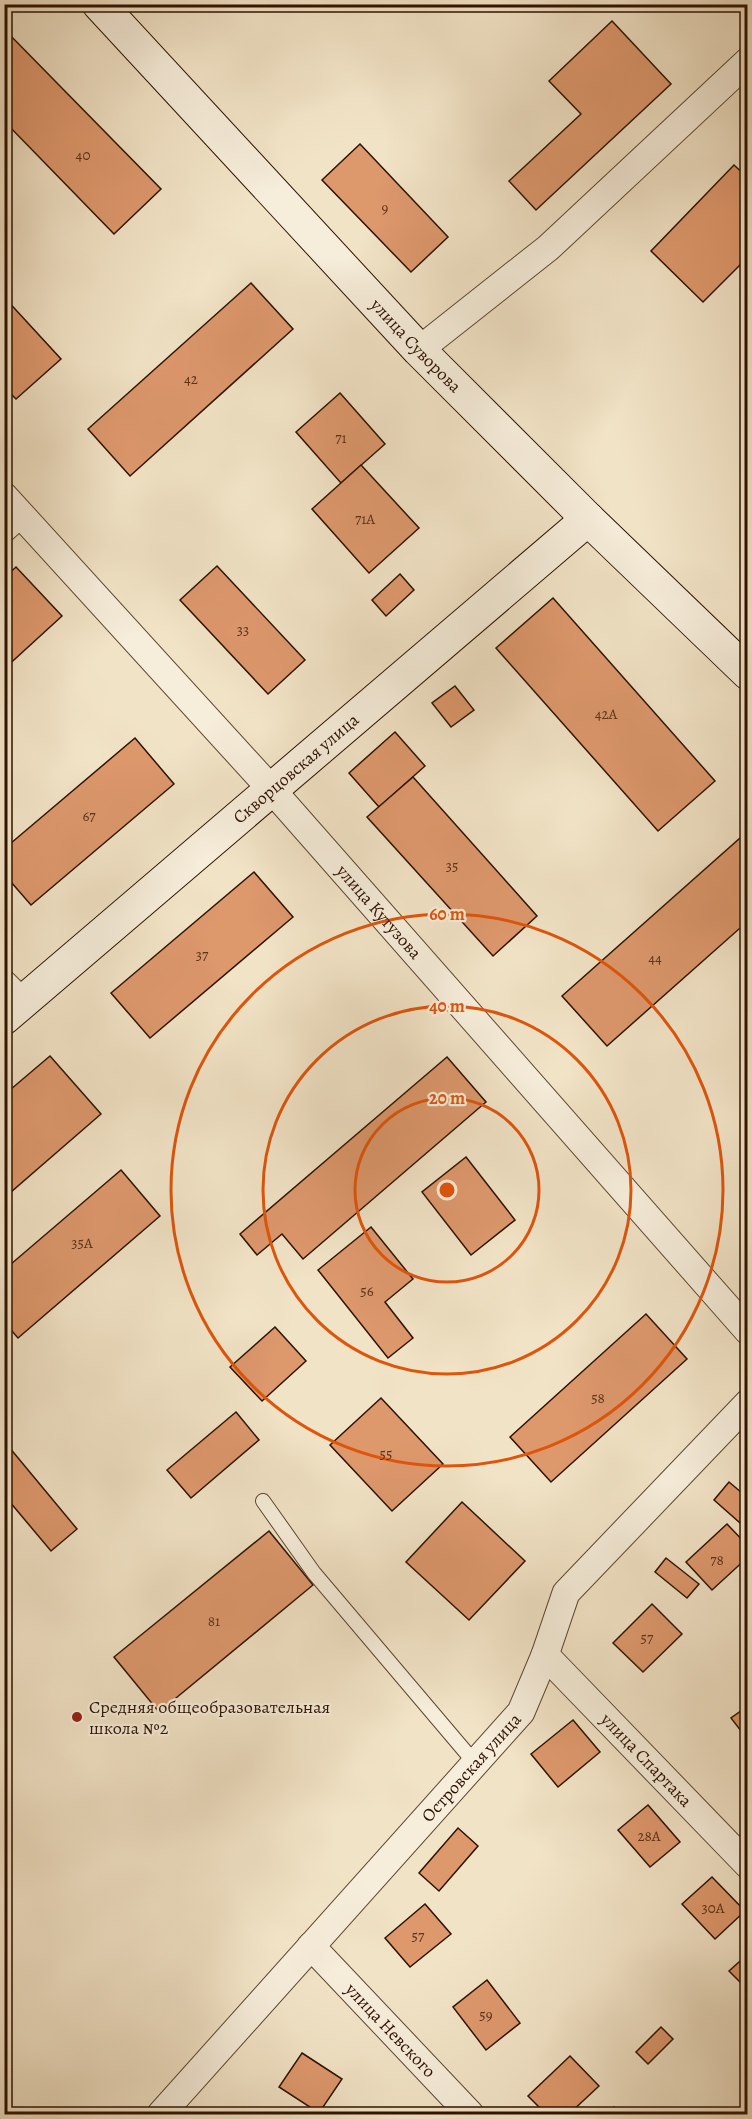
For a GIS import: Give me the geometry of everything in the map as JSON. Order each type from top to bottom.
[{"type":"street","name":"улица Суворова","points":[[99,4],[419,350],[588,519],[747,673]]},
{"type":"street","points":[[419,350],[548,248],[747,61]]},
{"type":"street","name":"улица Кутузова","points":[[4,496],[272,790],[744,1319]]},
{"type":"street","name":"Скворцовская улица","points":[[10,1001],[272,790],[588,519]]},
{"type":"street","name":"Островская улица","points":[[161,2115],[521,1712],[545,1655],[566,1593],[747,1403]]},
{"type":"street","name":"улица Спартака","points":[[545,1655],[747,1865]]},
{"type":"street","name":"улица Невского","points":[[311,1946],[470,2115]]},
{"type":"lane","points":[[4,537],[25,518]]},
{"type":"lane","points":[[263,1501],[314,1573],[475,1763]]},
{"type":"building","points":[[612,21],[671,84],[536,210],[509,181],[581,114],[549,81]]},
{"type":"building","points":[[4,29],[161,189],[114,234],[4,121]]},
{"type":"building","points":[[360,144],[448,237],[411,272],[322,180]]},
{"type":"building","points":[[734,165],[748,178],[748,257],[703,302],[651,251]]},
{"type":"building","points":[[251,283],[293,329],[130,476],[88,429]]},
{"type":"building","points":[[4,297],[61,359],[16,399],[4,387]]},
{"type":"building","points":[[340,393],[385,444],[341,483],[296,432]]},
{"type":"building","points":[[361,465],[419,528],[369,573],[312,509]]},
{"type":"building","points":[[217,566],[305,660],[268,694],[180,600]]},
{"type":"building","points":[[16,567],[62,616],[4,669],[4,578]]},
{"type":"building","points":[[400,574],[414,590],[386,616],[372,600]]},
{"type":"building","points":[[553,598],[715,781],[658,831],[496,648]]},
{"type":"building","points":[[455,686],[474,710],[451,727],[432,703]]},
{"type":"building","points":[[395,732],[425,766],[379,807],[349,773]]},
{"type":"building","points":[[135,738],[174,784],[31,905],[4,874],[4,849]]},
{"type":"building","points":[[413,777],[537,916],[493,956],[367,817]]},
{"type":"building","points":[[748,831],[748,921],[607,1046],[562,996]]},
{"type":"building","points":[[254,872],[293,917],[150,1038],[111,993]]},
{"type":"building","points":[[50,1056],[101,1114],[4,1198],[4,1095]]},
{"type":"building","points":[[447,1057],[486,1102],[303,1259],[282,1234],[257,1255],[240,1234]]},
{"type":"building","points":[[466,1157],[515,1220],[471,1255],[422,1192]]},
{"type":"building","points":[[121,1170],[160,1216],[18,1338],[4,1322],[4,1270]]},
{"type":"building","points":[[371,1227],[413,1279],[385,1302],[413,1338],[388,1358],[318,1270]]},
{"type":"building","points":[[646,1314],[687,1359],[551,1482],[510,1437]]},
{"type":"building","points":[[275,1327],[306,1361],[262,1401],[230,1367]]},
{"type":"building","points":[[381,1398],[443,1464],[392,1511],[330,1445]]},
{"type":"building","points":[[236,1412],[259,1440],[191,1498],[167,1470]]},
{"type":"building","points":[[4,1441],[77,1529],[51,1551],[4,1495]]},
{"type":"building","points":[[729,1482],[748,1498],[748,1530],[714,1500]]},
{"type":"building","points":[[462,1502],[525,1561],[469,1620],[406,1562]]},
{"type":"building","points":[[727,1524],[748,1546],[748,1557],[712,1590],[686,1562]]},
{"type":"building","points":[[269,1531],[313,1585],[159,1712],[114,1657]]},
{"type":"building","points":[[666,1558],[699,1584],[687,1598],[655,1572]]},
{"type":"building","points":[[652,1604],[682,1634],[643,1672],[613,1643]]},
{"type":"building","points":[[748,1706],[748,1740],[731,1718]]},
{"type":"building","points":[[573,1720],[600,1752],[558,1787],[531,1754]]},
{"type":"building","points":[[648,1805],[680,1842],[650,1867],[618,1830]]},
{"type":"building","points":[[458,1828],[478,1846],[439,1891],[419,1873]]},
{"type":"building","points":[[712,1877],[745,1911],[715,1939],[682,1904]]},
{"type":"building","points":[[425,1904],[451,1934],[410,1967],[385,1938]]},
{"type":"building","points":[[748,1954],[748,1990],[729,1971]]},
{"type":"building","points":[[487,1980],[520,2023],[486,2050],[453,2007]]},
{"type":"building","points":[[661,2027],[673,2039],[648,2064],[636,2052]]},
{"type":"building","points":[[302,2053],[342,2079],[319,2113],[279,2087]]},
{"type":"building","points":[[570,2056],[599,2086],[569,2114],[546,2114],[528,2096]]},
{"type":"building","points":[[614,2107],[621,2114],[606,2114]]},
{"type":"place","name":"Средняя общеобразовательная школа №2","points":[[77,1717]]}]
